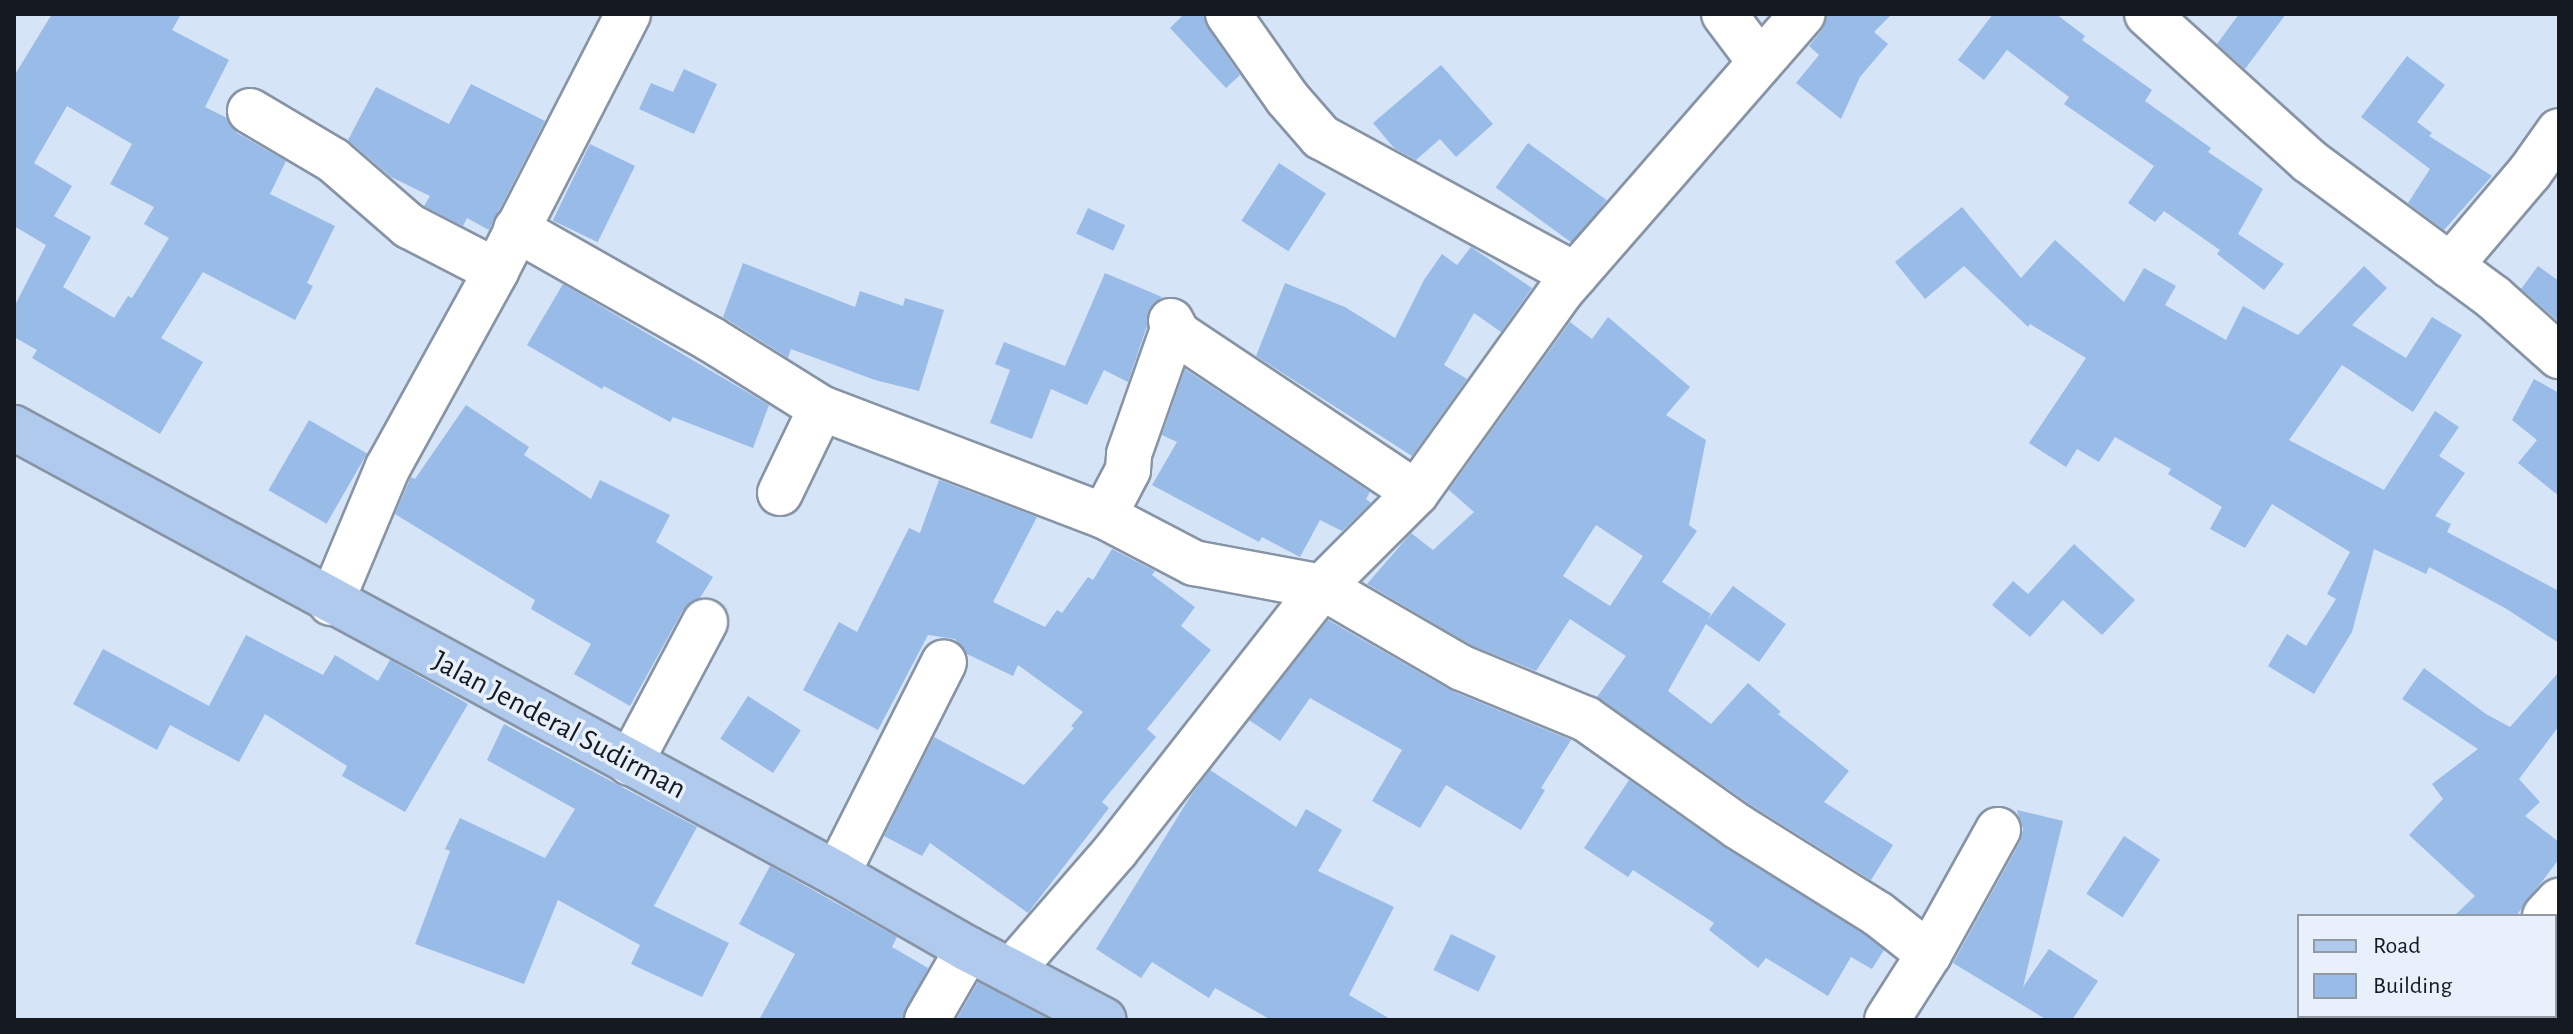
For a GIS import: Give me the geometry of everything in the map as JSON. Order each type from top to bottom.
[{"type":"main road","name":"Jalan Jenderal Sudirman","points":[[14,428],[331,603],[837,874],[968,949],[1104,1020]]},
{"type":"street","points":[[331,603],[388,467],[496,271],[628,14]]},
{"type":"street","points":[[1228,14],[1287,98],[1321,137],[1575,275]]},
{"type":"street","points":[[1724,14],[1760,62]]},
{"type":"street","points":[[1011,971],[1116,850],[1322,587],[1416,493],[1575,275],[1803,14]]},
{"type":"street","points":[[2147,14],[2309,161],[2493,297],[2559,356]]},
{"type":"street","points":[[250,111],[333,160],[409,226],[496,271]]},
{"type":"street","points":[[2450,266],[2530,172],[2559,131]]},
{"type":"street","points":[[516,229],[712,340],[821,408],[1104,516],[1194,563],[1322,587],[1462,668],[1586,719],[1737,826],[1878,914],[1929,954]]},
{"type":"street","points":[[1104,516],[1128,470],[1129,454],[1172,325],[1416,493]]},
{"type":"street","points":[[780,493],[821,408]]},
{"type":"street","points":[[630,763],[705,622]]},
{"type":"street","points":[[837,874],[944,662]]},
{"type":"street","points":[[1887,1020],[1929,954],[1998,830]]},
{"type":"street","points":[[927,1020],[968,949]]},
{"type":"building","points":[[52,14],[181,14],[172,30],[229,60],[205,107],[227,118],[237,133],[286,161],[270,194],[335,226],[307,283],[313,286],[295,320],[203,272],[161,338],[203,362],[160,434],[32,358],[37,350],[14,337],[14,307],[46,245],[14,226],[14,76]],"holes":[[[67,106],[132,144],[110,184],[154,207],[144,224],[169,238],[132,298],[128,296],[114,318],[63,287],[91,237],[54,216],[72,186],[34,163]]]},
{"type":"building","points":[[1184,14],[1203,14],[1208,28],[1240,75],[1226,88],[1170,28]]},
{"type":"building","points":[[1827,14],[1892,14],[1874,32],[1888,44],[1860,77],[1841,119],[1796,83],[1819,55],[1809,46],[1822,30]]},
{"type":"building","points":[[1993,14],[2056,14],[2085,36],[2082,40],[2152,90],[2145,101],[2211,148],[2208,152],[2263,189],[2238,234],[2284,264],[2264,290],[2217,254],[2220,250],[2164,211],[2155,222],[2128,203],[2154,166],[2064,104],[2069,97],[2007,50],[1984,80],[1958,60]]},
{"type":"building","points":[[2239,14],[2286,14],[2245,69],[2217,44]]},
{"type":"building","points":[[2407,56],[2445,85],[2417,122],[2432,133],[2429,136],[2492,176],[2444,230],[2408,203],[2430,169],[2361,117]]},
{"type":"building","points":[[1441,65],[1493,124],[1456,157],[1440,139],[1416,160],[1394,148],[1373,123]]},
{"type":"building","points":[[684,69],[717,84],[694,134],[639,109],[651,83],[673,92]]},
{"type":"building","points":[[471,84],[545,121],[489,230],[467,218],[463,226],[424,206],[430,196],[391,177],[348,140],[376,87],[449,124]]},
{"type":"building","points":[[1528,143],[1606,200],[1574,245],[1496,187]]},
{"type":"building","points":[[590,144],[635,166],[598,242],[553,220]]},
{"type":"building","points":[[1279,163],[1326,193],[1288,251],[1241,221]]},
{"type":"building","points":[[1962,207],[2021,278],[2055,240],[2124,302],[2144,268],[2176,286],[2165,305],[2226,340],[2243,306],[2298,335],[2364,266],[2387,288],[2352,325],[2406,358],[2432,317],[2462,335],[2413,412],[2342,365],[2289,440],[2384,490],[2435,411],[2459,427],[2439,456],[2465,473],[2435,516],[2451,524],[2447,532],[2559,591],[2559,643],[2505,608],[2429,567],[2426,574],[2374,549],[2352,632],[2314,694],[2268,666],[2287,634],[2306,646],[2336,599],[2327,594],[2350,552],[2272,504],[2245,548],[2210,529],[2222,507],[2168,474],[2171,469],[2115,437],[2099,462],[2077,449],[2066,467],[2029,443],[2086,358],[2030,324],[2028,327],[1964,266],[1925,299],[1895,262]]},
{"type":"building","points":[[1088,208],[1125,225],[1113,251],[1076,233]]},
{"type":"building","points":[[1471,247],[1532,288],[1501,332],[1474,313],[1444,365],[1467,379],[1412,456],[1256,356],[1285,283],[1345,307],[1395,338],[1424,280],[1442,254],[1457,265]]},
{"type":"building","points":[[743,263],[855,307],[860,291],[903,306],[905,298],[944,310],[919,391],[875,380],[791,349],[788,358],[723,317]]},
{"type":"building","points":[[2538,266],[2559,281],[2559,322],[2521,289]]},
{"type":"building","points":[[1105,273],[1162,297],[1149,309],[1147,326],[1128,382],[1104,370],[1087,405],[1051,389],[1032,439],[990,423],[1010,370],[995,364],[1004,342],[1065,366]]},
{"type":"building","points":[[563,284],[769,405],[753,448],[673,417],[670,422],[604,386],[602,389],[527,345]]},
{"type":"building","points":[[1608,317],[1690,387],[1666,415],[1706,440],[1689,525],[1697,531],[1662,582],[1711,614],[1707,621],[1733,586],[1786,624],[1759,662],[1706,624],[1668,691],[1711,724],[1748,683],[1781,712],[1778,714],[1849,771],[1824,802],[1893,845],[1871,880],[1751,805],[1597,697],[1626,656],[1570,619],[1536,671],[1473,646],[1367,584],[1411,533],[1433,550],[1474,512],[1449,490],[1570,322],[1592,339]],"holes":[[[1596,525],[1643,556],[1610,606],[1563,576]]]},
{"type":"building","points":[[1185,369],[1370,492],[1366,499],[1371,503],[1342,531],[1320,520],[1300,557],[1262,537],[1259,542],[1152,485],[1177,442],[1162,435]]},
{"type":"building","points":[[2534,379],[2559,393],[2559,496],[2518,463],[2537,440],[2512,420]]},
{"type":"building","points":[[466,405],[529,447],[524,455],[591,499],[600,480],[670,515],[656,542],[713,577],[700,598],[683,610],[630,706],[574,674],[591,644],[531,609],[535,600],[395,514],[411,477],[415,479]]},
{"type":"building","points":[[309,420],[367,454],[327,524],[268,490]]},
{"type":"building","points":[[939,480],[1037,517],[993,602],[1045,627],[1057,610],[1062,613],[1088,577],[1093,580],[1112,549],[1155,571],[1152,575],[1195,607],[1181,626],[1211,650],[1147,729],[1156,737],[1102,802],[1109,808],[1028,913],[930,843],[922,856],[884,836],[934,737],[1024,785],[1074,728],[1071,726],[1083,712],[1018,665],[1013,676],[967,654],[955,639],[928,635],[878,730],[803,690],[839,622],[857,632],[909,528],[920,533]]},
{"type":"building","points":[[2074,544],[2135,600],[2102,635],[2063,600],[2030,637],[1992,605],[2013,581],[2028,594]]},
{"type":"building","points":[[1328,620],[1452,691],[1571,740],[1541,788],[1545,790],[1521,830],[1446,785],[1420,828],[1372,801],[1402,750],[1310,698],[1280,741],[1249,720]]},
{"type":"building","points":[[246,635],[323,675],[335,655],[378,681],[390,660],[468,704],[405,812],[342,776],[347,766],[265,714],[239,762],[170,725],[157,750],[73,704],[103,649],[209,706]]},
{"type":"building","points":[[2424,668],[2486,714],[2510,727],[2559,672],[2559,726],[2519,779],[2540,802],[2525,816],[2559,842],[2559,859],[2518,914],[2456,914],[2475,896],[2409,835],[2443,799],[2432,784],[2478,749],[2402,699]]},
{"type":"building","points":[[748,696],[801,730],[773,773],[720,739]]},
{"type":"building","points":[[504,724],[697,827],[654,906],[729,943],[702,997],[631,964],[640,945],[558,900],[524,984],[415,944],[450,851],[445,849],[460,818],[545,858],[575,809],[487,760]]},
{"type":"building","points":[[1210,770],[1296,827],[1306,809],[1342,830],[1318,871],[1394,907],[1349,995],[1392,1020],[1271,1020],[1215,988],[1209,998],[1152,962],[1141,978],[1096,949]]},
{"type":"building","points":[[1629,780],[1724,847],[1864,934],[1884,950],[1872,969],[1851,957],[1828,996],[1766,958],[1758,968],[1709,930],[1714,923],[1633,870],[1628,877],[1584,848]]},
{"type":"building","points":[[2017,810],[2063,821],[2023,987],[2049,949],[2098,981],[2072,1020],[2047,1020],[1953,963],[2020,842],[2023,829]]},
{"type":"building","points":[[2124,836],[2160,859],[2122,917],[2086,894]]},
{"type":"building","points":[[770,866],[897,937],[892,947],[928,968],[902,1020],[759,1020],[795,954],[739,924]]},
{"type":"building","points":[[1451,934],[1496,956],[1478,992],[1433,970]]},
{"type":"building","points":[[978,982],[1050,1020],[956,1020]]}]
